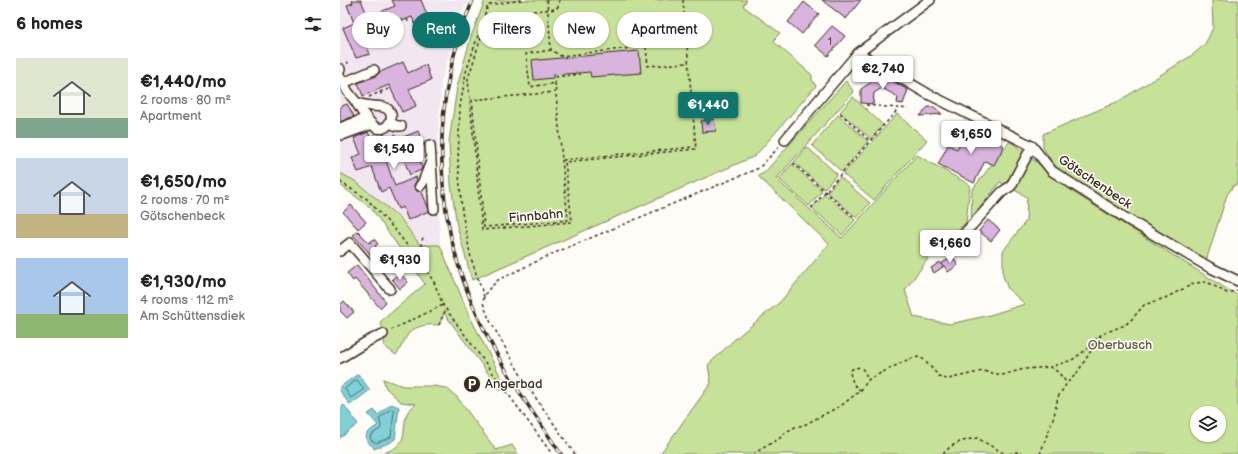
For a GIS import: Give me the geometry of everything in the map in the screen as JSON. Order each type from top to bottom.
[{"type":"street","points":[[785,140],[858,53],[930,0]]},
{"type":"street","name":"Götschenbeck","points":[[858,53],[928,94],[1032,146],[1052,171],[1140,227],[1208,267],[1238,281]]},
{"type":"street","points":[[356,102],[362,105],[386,108],[391,113],[392,117],[390,123],[385,128],[372,123],[356,102],[342,83],[374,70]]},
{"type":"street","points":[[341,132],[372,123]]},
{"type":"street","points":[[390,123],[401,126]]},
{"type":"street","points":[[430,145],[434,209]]},
{"type":"street","points":[[953,246],[1002,192],[1011,186],[1032,146]]},
{"type":"street","points":[[420,186],[431,161]]},
{"type":"street","points":[[426,202],[428,201],[427,187],[432,177]]},
{"type":"street","points":[[340,251],[350,243],[390,289]]},
{"type":"street","points":[[340,358],[368,341],[384,334]]},
{"type":"path","points":[[484,297],[471,258],[462,212],[458,162],[460,107],[466,72],[488,5],[522,0]]},
{"type":"path","points":[[546,0],[551,50]]},
{"type":"path","points":[[547,10],[556,9],[559,5],[558,0]]},
{"type":"path","name":"Finnbahn","points":[[547,10],[488,15],[468,79],[482,230],[572,222],[566,162],[696,149],[683,0]]},
{"type":"path","points":[[407,19],[409,24]]},
{"type":"path","points":[[555,83],[530,87],[526,54],[551,50],[560,56],[636,48]]},
{"type":"path","points":[[646,48],[648,66],[686,62]]},
{"type":"path","points":[[343,68],[347,60]]},
{"type":"path","points":[[556,92],[472,100],[484,227],[568,220],[556,92],[554,76],[581,74]]},
{"type":"path","points":[[356,102],[391,88]]},
{"type":"path","points":[[866,105],[909,109]]},
{"type":"path","points":[[811,208],[899,108]]},
{"type":"path","points":[[840,113],[870,141]]},
{"type":"path","points":[[372,123],[373,138],[377,148]]},
{"type":"path","points":[[575,454],[526,384],[489,319],[483,303],[487,291],[498,280],[552,254],[759,168],[785,140]]},
{"type":"path","points":[[562,160],[693,147]]},
{"type":"path","points":[[793,163],[856,219]]},
{"type":"path","points":[[340,182],[367,199],[395,230],[418,259],[434,282],[443,306],[552,454]]},
{"type":"path","points":[[418,259],[423,236]]},
{"type":"path","points":[[753,454],[795,427],[804,425],[842,405],[861,390],[870,379],[915,357],[919,357],[927,362],[938,376],[948,379],[983,371],[1002,374],[1024,369],[1050,367],[1072,360],[1091,346],[1102,334],[1125,325],[1144,305],[1165,298],[1195,283],[1207,282],[1227,293],[1238,290]]},
{"type":"path","points":[[384,334],[443,306]]},
{"type":"path","points":[[439,325],[444,313],[447,310]]},
{"type":"path","points":[[1040,454],[1054,416],[1058,396],[1067,383],[1077,373],[1102,334]]},
{"type":"path","points":[[861,390],[859,390],[854,384],[850,373],[852,369],[857,367],[862,368],[870,379]]},
{"type":"path","points":[[1050,367],[1058,372],[1067,383]]},
{"type":"path","points":[[943,454],[949,447],[960,441],[977,438],[1005,454]]},
{"type":"path","points":[[1009,454],[1017,452],[1025,454]]},
{"type":"shaded area","points":[[340,0],[469,0],[462,12],[412,12],[412,48],[451,48],[441,82],[437,160],[440,245],[420,245],[400,218],[355,181],[340,173]]},
{"type":"green space","points":[[485,0],[747,0],[743,6],[780,33],[774,42],[812,75],[812,80],[816,86],[755,156],[472,280],[457,226],[451,184],[449,142],[457,87],[468,48],[470,48],[471,37],[478,18],[478,48],[545,48],[545,12],[480,12]]},
{"type":"green space","points":[[1212,0],[1238,0],[1238,185],[1234,185],[1227,195],[1206,261],[1146,228],[1105,198],[1061,173],[1051,161],[1043,147],[1043,134],[1119,101],[1194,54],[1205,44],[1213,28]]},
{"type":"green space","name":"Oberbusch","points":[[846,81],[854,92],[776,179],[842,238],[917,155],[970,185],[966,223],[939,244],[905,290],[914,317],[950,324],[990,315],[1025,304],[1008,289],[1003,276],[1003,251],[1026,221],[1027,197],[1000,182],[971,220],[972,190],[1010,141],[1076,194],[1238,296],[1238,454],[660,454],[711,383],[708,365],[735,339],[780,302],[829,244],[758,176],[764,173]]},
{"type":"green space","points":[[853,97],[883,125],[871,139],[840,112]]},
{"type":"green space","points":[[897,114],[927,140],[874,200],[843,174]]},
{"type":"green space","points":[[838,115],[868,141],[842,172],[812,145]]},
{"type":"green space","points":[[807,147],[837,174],[824,189],[794,162]]},
{"type":"green space","points":[[792,164],[822,191],[809,206],[779,179]]},
{"type":"green space","points":[[340,173],[355,181],[400,218],[420,245],[440,245],[469,315],[506,387],[501,391],[444,313],[439,325],[423,326],[412,330],[396,355],[384,346],[385,333],[380,322],[425,284],[371,208],[340,185]]},
{"type":"green space","points":[[840,177],[870,203],[857,218],[827,192]]},
{"type":"green space","points":[[825,194],[855,220],[842,235],[812,208]]},
{"type":"green space","points":[[383,379],[403,386],[434,386],[446,388],[457,397],[496,450],[512,445],[518,454],[381,454],[394,448],[400,443],[407,414],[416,404],[401,402],[386,388]]},
{"type":"water","points":[[358,374],[370,390],[350,405],[340,391],[340,387]]},
{"type":"water","points":[[391,404],[399,407],[395,439],[374,449],[373,446],[367,441],[366,435],[378,425],[368,414],[374,410],[378,415]]},
{"type":"water","points":[[344,405],[358,424],[340,438],[340,408]]},
{"type":"building","points":[[352,0],[361,0],[366,12],[352,12],[352,18],[347,5],[353,3]]},
{"type":"building","points":[[392,0],[421,0],[426,12],[412,12],[412,17],[404,20],[404,12],[380,12],[395,6]]},
{"type":"building","points":[[822,0],[861,0],[846,19]]},
{"type":"building","points":[[804,2],[819,14],[802,34],[788,22]]},
{"type":"building","points":[[352,24],[352,48],[368,48],[370,54],[356,58],[343,28]]},
{"type":"building","points":[[832,26],[845,36],[828,56],[815,45]]},
{"type":"building","points":[[639,51],[641,73],[591,77],[590,72],[553,75],[553,78],[534,80],[532,60]]},
{"type":"building","points":[[403,62],[408,73],[426,65],[431,80],[409,89],[416,106],[402,112],[389,85],[363,96],[358,83],[376,76],[380,72]]},
{"type":"building","points":[[882,75],[908,90],[903,104],[897,103],[898,97],[882,88],[874,93],[873,104],[861,103],[861,89]]},
{"type":"building","points":[[347,104],[354,116],[340,122],[340,107]]},
{"type":"building","points":[[928,107],[934,107],[942,114],[920,116]]},
{"type":"building","points":[[714,119],[716,131],[702,132],[701,121]]},
{"type":"building","points":[[968,127],[1004,146],[994,165],[985,161],[974,183],[938,164],[948,145],[957,149]]},
{"type":"building","points":[[418,131],[424,145],[415,149],[422,167],[421,170],[410,175],[402,155],[386,161],[395,186],[416,177],[417,180],[414,188],[417,191],[422,192],[428,207],[429,211],[408,220],[403,207],[398,209],[389,188],[381,192],[372,167],[358,172],[352,158],[361,154],[354,138],[368,132],[375,149]]},
{"type":"building","points":[[351,205],[366,222],[358,229],[343,212]]},
{"type":"building","points":[[988,220],[1000,230],[991,241],[979,231]]},
{"type":"building","points":[[358,231],[369,243],[374,239],[378,244],[375,246],[378,249],[371,255],[353,235]]},
{"type":"building","points":[[953,257],[958,265],[948,272],[942,263]]},
{"type":"building","points":[[940,262],[943,267],[934,273],[931,268]]},
{"type":"building","points":[[357,265],[386,302],[380,308],[355,279],[353,281],[347,273]]},
{"type":"building","points":[[400,273],[408,282],[400,289],[392,279]]},
{"type":"building","points":[[344,301],[354,312],[347,318],[340,311],[340,305]]},
{"type":"railway","points":[[473,0],[459,39],[449,78],[443,119],[442,159],[445,200],[452,240],[463,279],[478,317],[496,353],[516,387],[561,454]]},
{"type":"place","name":"Angerbad","points":[[472,384]]}]
